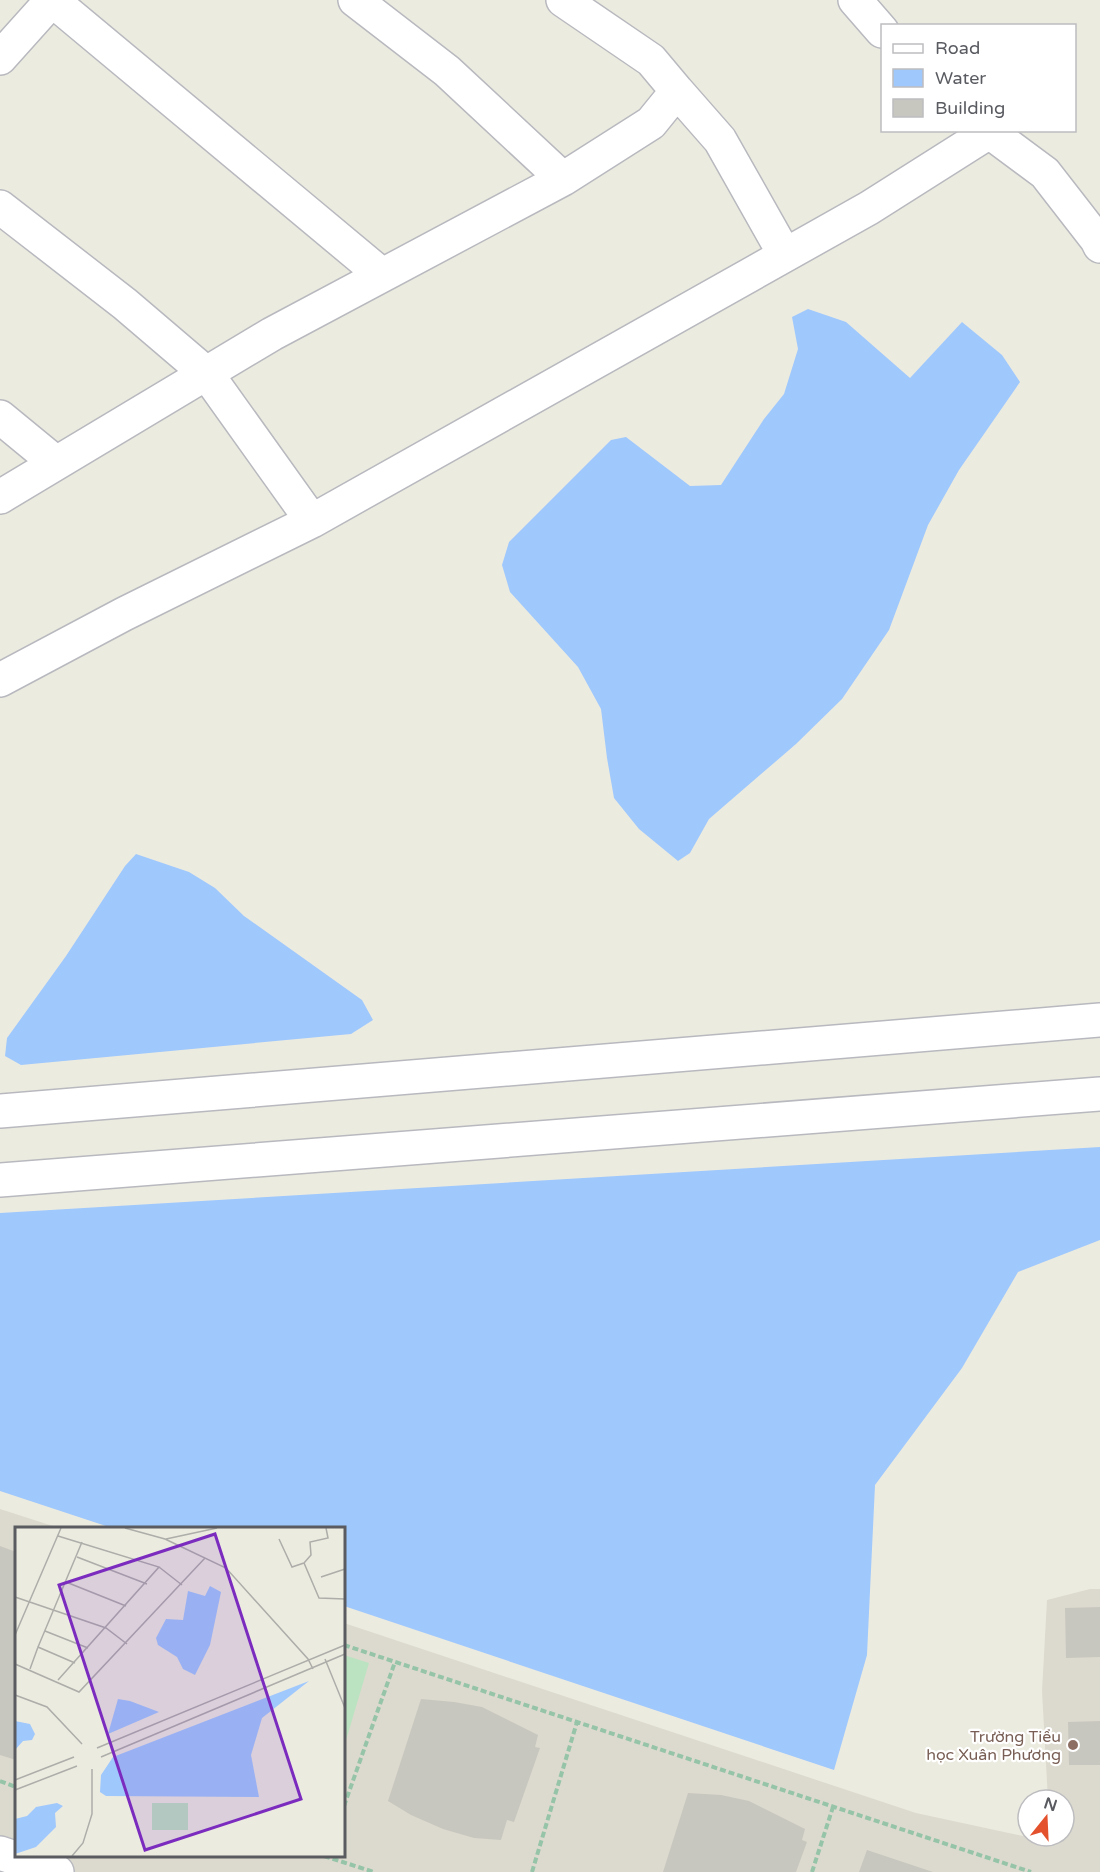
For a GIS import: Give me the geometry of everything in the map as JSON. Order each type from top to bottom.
[{"type":"street","points":[[0,58],[52,0],[382,275]]},
{"type":"street","points":[[355,0],[447,71],[563,179]]},
{"type":"street","points":[[563,0],[651,60],[720,140],[786,255]]},
{"type":"street","points":[[855,0],[881,30]]},
{"type":"street","points":[[0,497],[272,334],[563,179],[651,123],[677,92]]},
{"type":"street","points":[[0,680],[124,614],[312,521],[869,208],[986,132]]},
{"type":"street","points":[[989,132],[1045,173],[1098,240],[1100,246]]},
{"type":"street","points":[[0,207],[125,304],[207,374],[312,521]]},
{"type":"street","points":[[0,417],[56,463]]},
{"type":"street","points":[[0,1111],[1100,1020]]},
{"type":"street","points":[[0,1180],[1100,1094]]},
{"type":"street","points":[[0,1853],[57,1872]]},
{"type":"path","points":[[345,1645],[1031,1872]]},
{"type":"path","points":[[345,1803],[395,1662]]},
{"type":"path","points":[[532,1872],[577,1722]]},
{"type":"path","points":[[0,1781],[15,1787]]},
{"type":"path","points":[[812,1872],[833,1807]]},
{"type":"path","points":[[328,1857],[374,1872]]},
{"type":"shaded area","points":[[0,1509],[56,1527],[15,1527],[15,1857],[345,1857],[345,1623],[916,1813],[1016,1834],[1016,1848],[1076,1848],[1076,1788],[1047,1788],[1042,1691],[1047,1600],[1090,1589],[1100,1589],[1100,1872],[0,1872]]},
{"type":"green space","points":[[345,1655],[369,1663],[345,1744]]},
{"type":"water","points":[[808,309],[846,322],[910,378],[962,322],[1002,355],[1020,382],[959,470],[928,525],[889,630],[842,699],[796,744],[709,819],[690,853],[678,861],[639,829],[614,798],[601,709],[578,667],[510,592],[502,565],[509,542],[611,440],[626,437],[690,486],[721,485],[764,419],[784,394],[798,349],[792,317]]},
{"type":"water","points":[[136,854],[189,872],[215,888],[244,916],[362,1000],[373,1020],[351,1034],[21,1065],[5,1056],[7,1038],[66,956],[125,866]]},
{"type":"water","points":[[1100,1147],[1100,1240],[1018,1272],[962,1368],[875,1485],[867,1655],[834,1770],[345,1606],[345,1527],[109,1527],[0,1491],[0,1213]]},
{"type":"building","points":[[0,1546],[15,1552],[15,1760],[0,1755]]},
{"type":"building","points":[[1100,1607],[1100,1657],[1066,1658],[1065,1608]]},
{"type":"building","points":[[421,1699],[482,1707],[538,1735],[535,1747],[540,1748],[514,1822],[507,1820],[501,1840],[474,1838],[443,1829],[411,1815],[388,1801]]},
{"type":"building","points":[[1100,1721],[1100,1765],[1069,1765],[1068,1722]]},
{"type":"building","points":[[688,1793],[721,1795],[749,1801],[805,1829],[802,1840],[807,1842],[796,1872],[663,1872]]},
{"type":"building","points":[[867,1850],[933,1872],[859,1872]]},
{"type":"place","name":"Trường Tiểu học Xuân Phương","points":[[1073,1745]]}]
